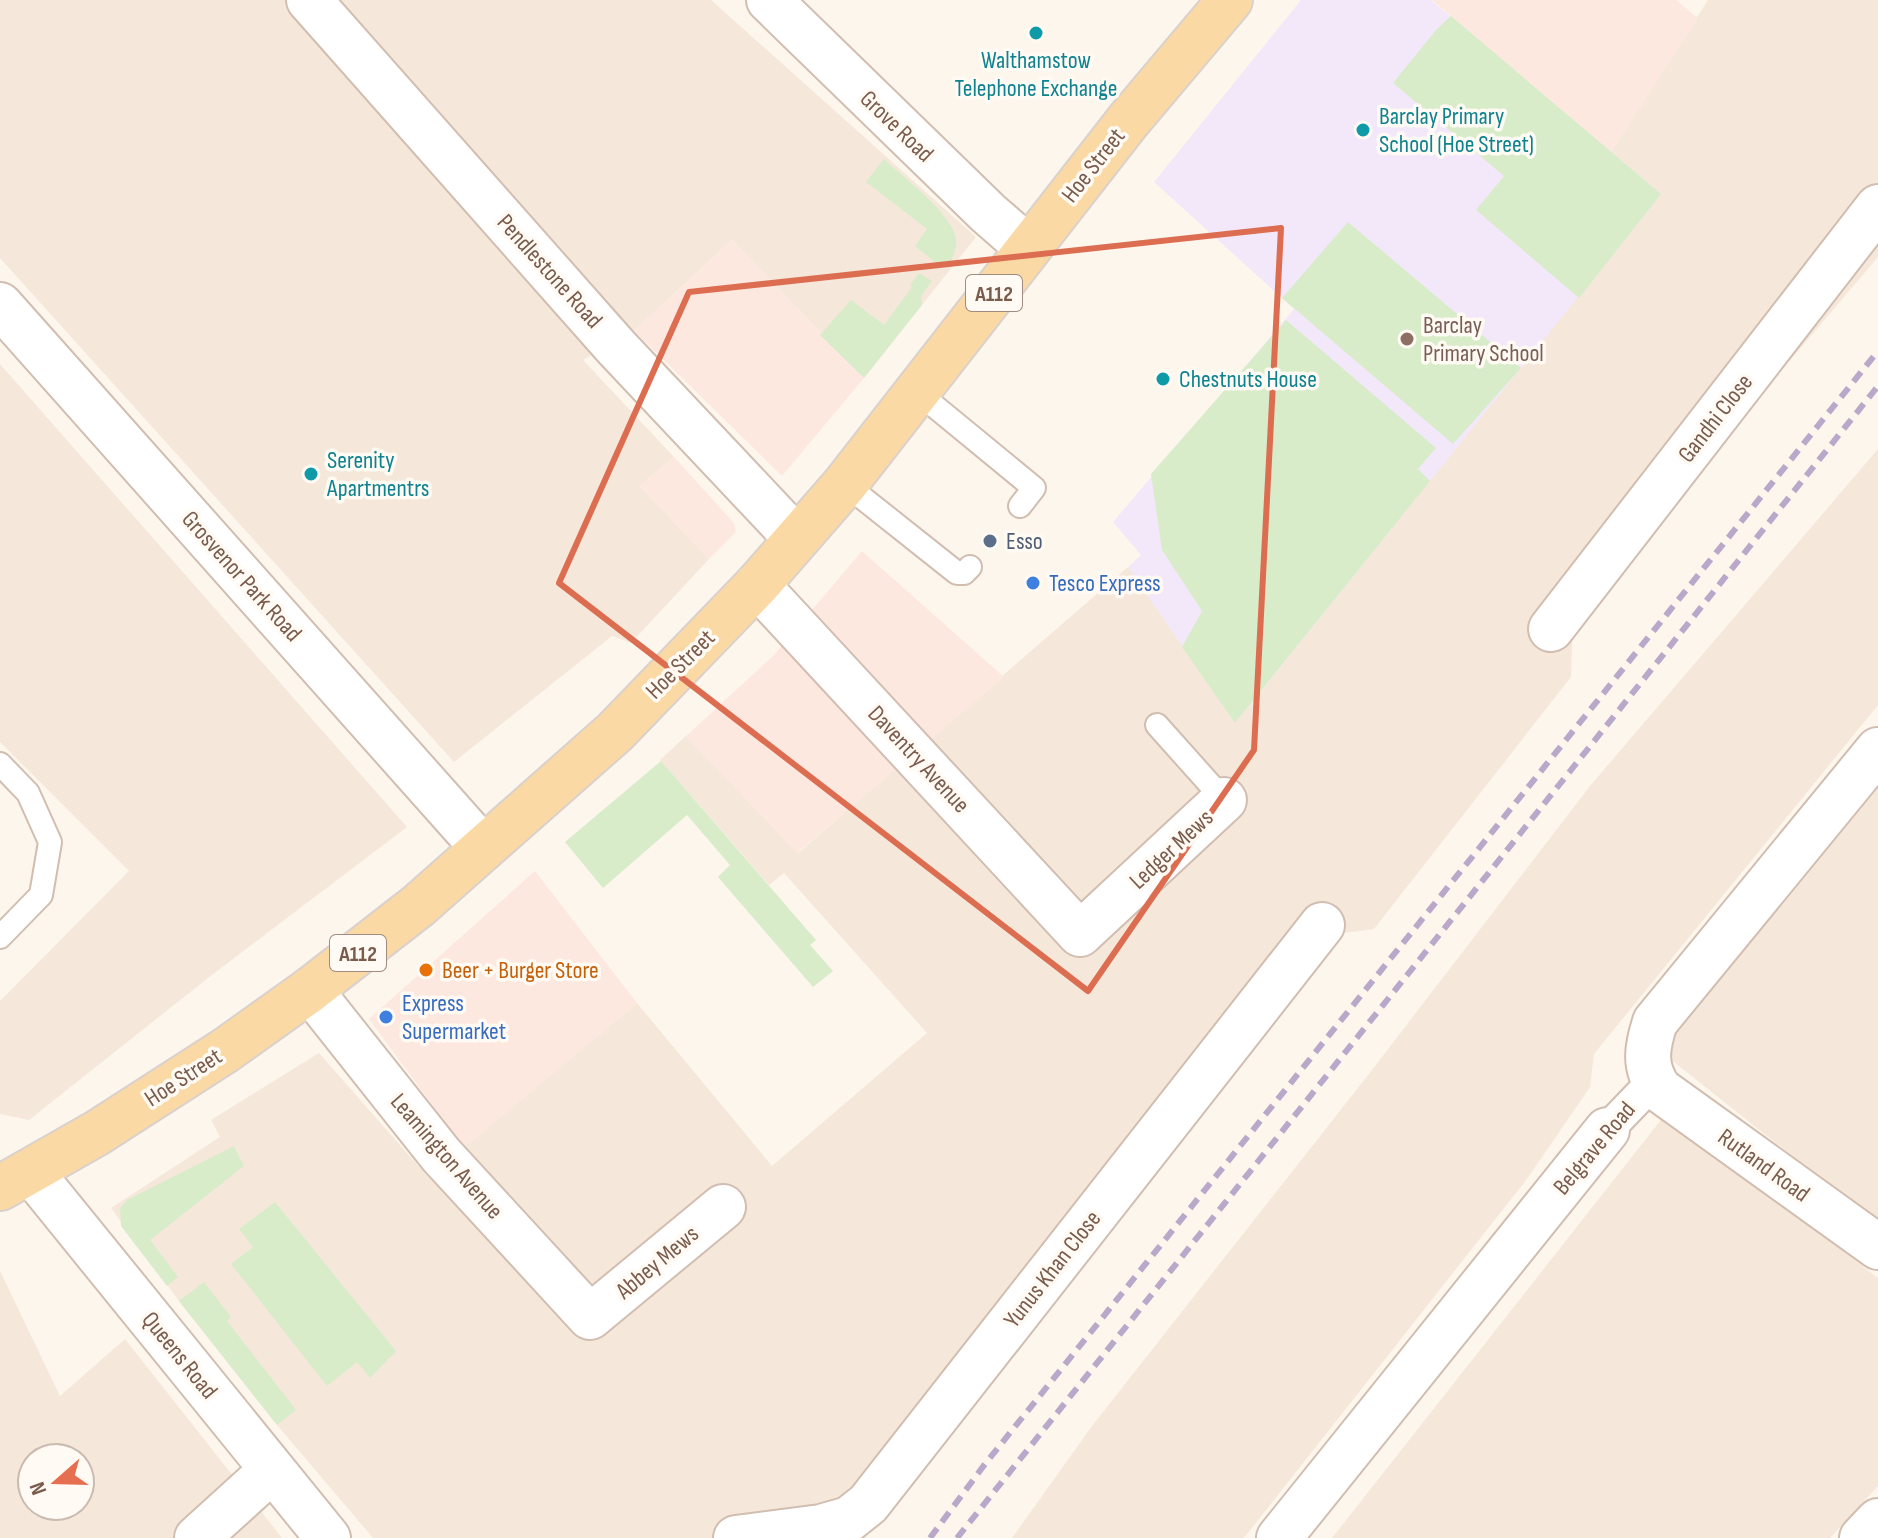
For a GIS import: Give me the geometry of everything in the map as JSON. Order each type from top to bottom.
[{"type":"main road","name":"Hoe Street","points":[[10,1179],[226,1050],[310,990],[418,906],[604,742],[757,585],[845,484],[1128,121],[1230,0]]},
{"type":"street","name":"Pendlestone Road","points":[[309,0],[616,347],[796,538]]},
{"type":"street","name":"Grove Road","points":[[769,0],[965,192],[1028,248]]},
{"type":"street","name":"Gandhi Close","points":[[1551,629],[1878,207]]},
{"type":"street","name":"Grosvenor Park Road","points":[[0,305],[483,848]]},
{"type":"street","name":"Daventry Avenue","points":[[757,585],[1080,934]]},
{"type":"street","name":"Belgrave Road","points":[[1279,1538],[1607,1130],[1654,1081],[1647,1056],[1655,1022],[1878,750]]},
{"type":"street","name":"Ledger Mews","points":[[1080,934],[1224,800]]},
{"type":"street","name":"Yunus Khan Close","points":[[736,1538],[821,1527],[849,1519],[868,1504],[1322,925]]},
{"type":"street","name":"Leamington Avenue","points":[[310,990],[441,1155],[590,1317]]},
{"type":"street","name":"Rutland Road","points":[[1654,1081],[1672,1100],[1878,1247]]},
{"type":"street","name":"Queens Road","points":[[10,1179],[272,1470],[328,1538]]},
{"type":"street","name":"Abbey Mews","points":[[590,1317],[723,1207]]},
{"type":"street","points":[[197,1538],[272,1470]]},
{"type":"street","points":[[1862,1538],[1878,1521]]},
{"type":"lane","points":[[916,391],[1034,488],[1020,506]]},
{"type":"lane","points":[[845,484],[957,573],[964,573],[970,567]]},
{"type":"lane","name":"Ledger Mews","points":[[1157,725],[1224,800]]},
{"type":"lane","points":[[0,764],[28,793],[50,842],[41,895],[0,937]]},
{"type":"highlighted area","points":[[1281,228],[1254,750],[1088,991],[559,583],[689,292]]},
{"type":"shaded area","points":[[0,0],[711,0],[976,237],[864,378],[732,240],[634,331],[583,360],[674,457],[640,486],[709,559],[631,643],[612,636],[454,762],[0,258]]},
{"type":"shaded area","name":"Barclay Primary School","points":[[1301,0],[1431,0],[1661,194],[1235,723],[1128,567],[1141,555],[1113,522],[1294,309],[1154,182]]},
{"type":"shaded area","points":[[1432,0],[1676,0],[1698,18],[1611,152]]},
{"type":"shaded area","points":[[1708,0],[1878,0],[1878,257],[1573,615],[1571,677],[1374,929],[1328,935],[865,1538],[373,1538],[277,1425],[179,1301],[111,1208],[220,1137],[211,1120],[319,1053],[428,1177],[637,1003],[772,1166],[927,1033],[784,873],[769,885],[660,760],[686,736],[798,853],[1128,567],[1236,722],[1660,194],[1611,152]]},
{"type":"shaded area","points":[[732,240],[864,378],[782,476],[634,331]]},
{"type":"shaded area","points":[[0,364],[407,827],[208,978],[29,1120],[0,1114],[0,1001],[129,871],[0,742]]},
{"type":"shaded area","points":[[1878,449],[1878,705],[1594,1054],[1590,1087],[1527,1179],[1244,1538],[1012,1538],[1092,1426],[1590,786]]},
{"type":"shaded area","points":[[674,457],[734,523],[736,532],[709,559],[640,486]]},
{"type":"shaded area","points":[[862,551],[1004,677],[797,853],[686,736],[773,656]]},
{"type":"shaded area","points":[[1878,786],[1878,1224],[1665,1055],[1671,1029]]},
{"type":"shaded area","points":[[535,871],[637,1003],[464,1148],[369,1019]]},
{"type":"shaded area","points":[[1664,1116],[1878,1278],[1878,1486],[1830,1538],[1332,1538]]},
{"type":"shaded area","points":[[0,1271],[60,1396],[125,1339],[282,1538],[0,1538]]},
{"type":"green space","points":[[1451,16],[1661,194],[1579,298],[1476,210],[1504,176],[1393,83]]},
{"type":"green space","points":[[884,159],[937,207],[953,229],[956,239],[950,264],[940,266],[915,246],[927,229],[866,182]]},
{"type":"green space","points":[[1348,222],[1521,368],[1453,444],[1282,298]]},
{"type":"green space","points":[[919,273],[932,281],[921,296],[922,305],[864,378],[820,335],[851,300],[884,325]]},
{"type":"green space","points":[[1286,320],[1436,448],[1418,469],[1430,481],[1235,723],[1182,647],[1202,611],[1162,550],[1151,474]]},
{"type":"green space","points":[[661,761],[816,940],[810,945],[833,971],[813,987],[718,877],[730,865],[687,815],[603,888],[565,842]]},
{"type":"green space","points":[[234,1146],[244,1166],[150,1240],[178,1277],[167,1286],[121,1226],[120,1208],[127,1200]]},
{"type":"green space","points":[[275,1202],[396,1351],[370,1378],[357,1362],[327,1386],[231,1264],[253,1247],[239,1229]]},
{"type":"green space","points":[[204,1282],[231,1317],[227,1321],[296,1410],[277,1425],[179,1301]]},
{"type":"railway","points":[[930,1538],[985,1464],[1878,351]]},
{"type":"railway","points":[[957,1538],[1878,386]]},
{"type":"place","name":"Walthamstow Telephone Exchange","points":[[1036,33]]},
{"type":"place","name":"Barclay Primary School (Hoe Street)","points":[[1363,130]]},
{"type":"place","name":"Barclay Primary School","points":[[1407,339]]},
{"type":"place","name":"Chestnuts House","points":[[1163,379]]},
{"type":"place","name":"Serenity Apartmentrs","points":[[311,474]]},
{"type":"place","name":"Esso","points":[[990,541]]},
{"type":"place","name":"Tesco Express","points":[[1033,583]]},
{"type":"place","name":"Beer + Burger Store","points":[[426,970]]},
{"type":"place","name":"Express Supermarket","points":[[386,1017]]}]
